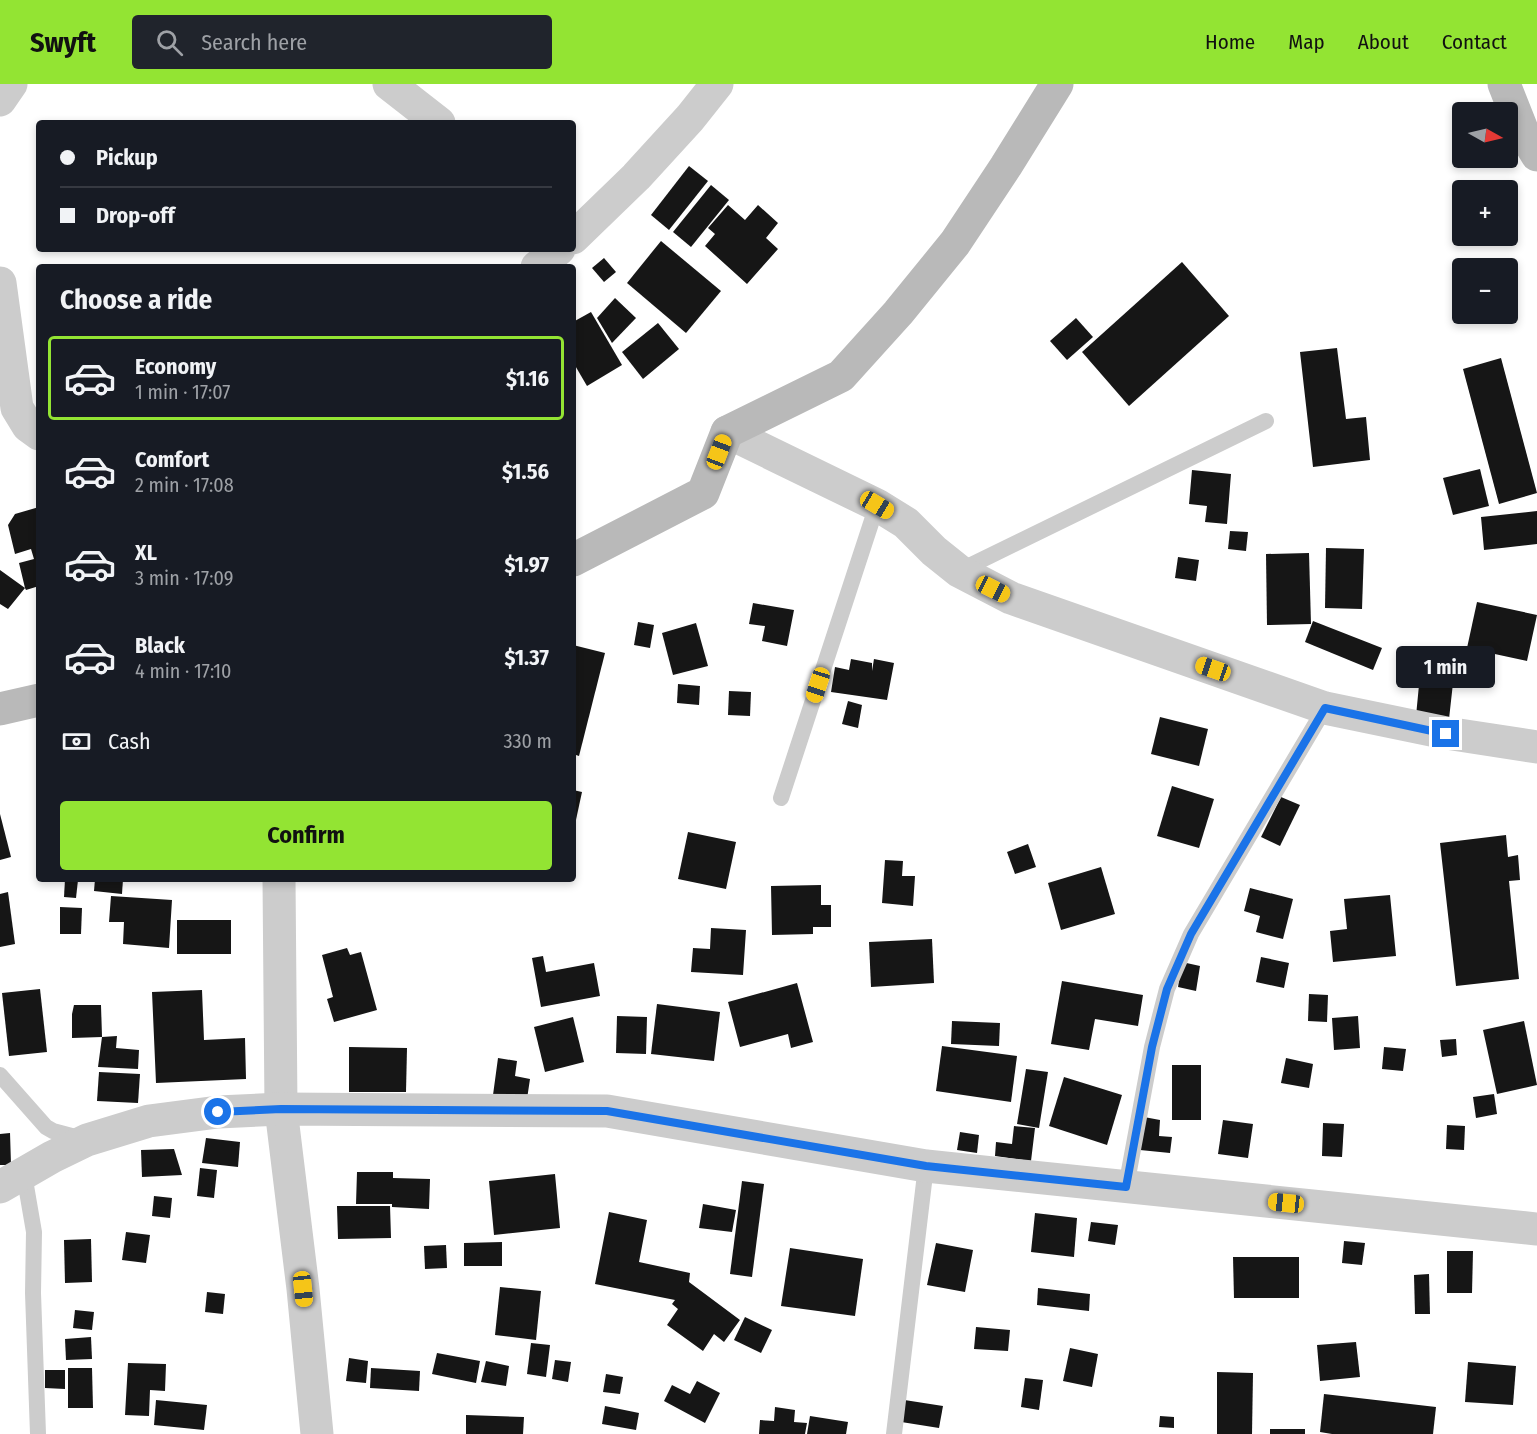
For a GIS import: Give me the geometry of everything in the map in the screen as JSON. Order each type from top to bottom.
[{"type":"street","points":[[0,100],[11,84]]},
{"type":"street","points":[[390,84],[435,120]]},
{"type":"street","points":[[576,232],[636,177],[690,118],[717,84]]},
{"type":"street","points":[[576,558],[703,493],[727,432],[841,376],[898,313],[955,243],[1057,84]]},
{"type":"street","points":[[1504,84],[1523,132],[1537,154]]},
{"type":"street","points":[[540,264],[554,252]]},
{"type":"street","points":[[0,284],[17,408],[28,426],[36,432]]},
{"type":"street","points":[[727,432],[877,505],[906,523],[934,551],[959,571],[1011,598],[1325,708],[1446,734],[1537,747]]},
{"type":"street","points":[[0,709],[36,701]]},
{"type":"street","points":[[279,882],[281,1109],[318,1434]]},
{"type":"street","points":[[12,1180],[87,1140],[149,1121],[218,1112],[281,1109],[607,1111],[926,1166],[1537,1229]]},
{"type":"lane","points":[[959,571],[1266,421]]},
{"type":"lane","points":[[781,798],[877,505]]},
{"type":"lane","points":[[1126,1187],[1152,1047],[1167,989],[1191,934],[1325,708]]},
{"type":"lane","points":[[0,1075],[46,1127],[87,1140]]},
{"type":"lane","points":[[894,1434],[926,1166]]},
{"type":"lane","points":[[12,1180],[34,1232],[33,1293],[38,1434]]},
{"type":"building","points":[[689,166],[708,181],[669,230],[651,215]]},
{"type":"building","points":[[711,185],[729,200],[691,247],[673,232]]},
{"type":"building","points":[[728,205],[745,220],[758,205],[778,223],[766,238],[778,249],[747,284],[705,246],[715,234],[708,228]]},
{"type":"building","points":[[661,241],[721,291],[686,333],[627,283]]},
{"type":"building","points":[[604,258],[616,272],[604,282],[592,268]]},
{"type":"building","points":[[1182,262],[1229,316],[1129,406],[1082,352]]},
{"type":"building","points":[[615,298],[636,318],[612,343],[597,318]]},
{"type":"building","points":[[591,312],[622,365],[587,386],[576,367],[576,320]]},
{"type":"building","points":[[1076,318],[1093,337],[1067,360],[1050,341]]},
{"type":"building","points":[[658,323],[679,349],[643,379],[622,352]]},
{"type":"building","points":[[1337,348],[1346,419],[1366,417],[1370,460],[1313,467],[1300,352]]},
{"type":"building","points":[[1501,358],[1537,493],[1499,504],[1463,369]]},
{"type":"building","points":[[1480,469],[1489,506],[1453,515],[1443,478]]},
{"type":"building","points":[[1192,470],[1231,474],[1227,524],[1205,522],[1207,506],[1189,504]]},
{"type":"building","points":[[36,508],[36,587],[26,590],[19,563],[34,559],[31,549],[15,554],[8,525],[15,514]]},
{"type":"building","points":[[1537,511],[1537,544],[1484,550],[1481,517]]},
{"type":"building","points":[[1230,531],[1248,532],[1246,551],[1228,549]]},
{"type":"building","points":[[1326,548],[1364,549],[1362,609],[1325,608]]},
{"type":"building","points":[[1309,553],[1311,624],[1267,625],[1266,554]]},
{"type":"building","points":[[1178,557],[1199,560],[1196,581],[1175,578]]},
{"type":"building","points":[[0,570],[25,588],[8,609],[0,604]]},
{"type":"building","points":[[1477,602],[1537,615],[1527,661],[1467,648]]},
{"type":"building","points":[[753,603],[794,610],[787,646],[762,641],[765,626],[749,624]]},
{"type":"building","points":[[1313,621],[1382,648],[1373,670],[1305,642]]},
{"type":"building","points":[[638,622],[654,625],[650,648],[634,645]]},
{"type":"building","points":[[696,623],[708,666],[673,675],[662,633]]},
{"type":"building","points":[[576,646],[605,653],[579,756],[576,755]]},
{"type":"building","points":[[851,659],[872,663],[872,671],[874,659],[894,663],[887,700],[831,692],[835,667],[849,670]]},
{"type":"building","points":[[1428,672],[1454,674],[1449,719],[1416,716],[1419,685],[1427,686]]},
{"type":"building","points":[[678,684],[700,686],[699,705],[677,703]]},
{"type":"building","points":[[729,691],[751,692],[750,716],[728,715]]},
{"type":"building","points":[[848,701],[862,705],[858,728],[842,724]]},
{"type":"building","points":[[1160,717],[1208,729],[1199,766],[1151,754]]},
{"type":"building","points":[[1172,786],[1214,799],[1199,848],[1157,836]]},
{"type":"building","points":[[576,791],[582,792],[576,820]]},
{"type":"building","points":[[1281,797],[1300,805],[1280,846],[1261,837]]},
{"type":"building","points":[[0,814],[11,857],[0,860]]},
{"type":"building","points":[[688,832],[736,842],[726,889],[678,879]]},
{"type":"building","points":[[1506,835],[1508,857],[1518,855],[1520,880],[1509,881],[1519,979],[1456,986],[1440,843]]},
{"type":"building","points":[[1028,844],[1036,867],[1015,874],[1007,852]]},
{"type":"building","points":[[885,860],[903,861],[902,876],[915,876],[913,906],[882,903]]},
{"type":"building","points":[[1101,867],[1115,914],[1061,930],[1048,883]]},
{"type":"building","points":[[65,882],[78,882],[76,898],[64,897]]},
{"type":"building","points":[[95,882],[123,882],[122,894],[94,891]]},
{"type":"building","points":[[821,885],[821,905],[831,905],[831,927],[813,927],[813,934],[772,935],[771,886]]},
{"type":"building","points":[[1250,888],[1293,899],[1283,939],[1256,932],[1260,916],[1244,911]]},
{"type":"building","points":[[8,892],[15,944],[0,947],[0,894]]},
{"type":"building","points":[[1390,895],[1396,956],[1333,962],[1330,931],[1347,929],[1344,899]]},
{"type":"building","points":[[111,896],[172,900],[169,948],[123,944],[124,922],[109,922]]},
{"type":"building","points":[[60,907],[82,908],[81,934],[60,934]]},
{"type":"building","points":[[177,920],[231,920],[231,954],[177,954]]},
{"type":"building","points":[[711,928],[746,930],[743,975],[691,972],[693,948],[710,949]]},
{"type":"building","points":[[932,939],[934,983],[871,987],[869,942]]},
{"type":"building","points":[[347,948],[350,955],[361,952],[377,1010],[334,1022],[327,999],[333,997],[322,955]]},
{"type":"building","points":[[543,956],[546,972],[594,963],[600,996],[541,1007],[532,958]]},
{"type":"building","points":[[1261,957],[1289,963],[1284,988],[1256,982]]},
{"type":"building","points":[[1182,962],[1200,966],[1196,991],[1178,987]]},
{"type":"building","points":[[1062,981],[1143,995],[1138,1026],[1095,1019],[1089,1050],[1051,1044]]},
{"type":"building","points":[[797,983],[813,1042],[791,1048],[788,1034],[740,1047],[728,1002]]},
{"type":"building","points":[[40,989],[47,1052],[9,1056],[2,993]]},
{"type":"building","points":[[202,990],[204,1040],[245,1038],[246,1079],[156,1083],[152,992]]},
{"type":"building","points":[[1309,994],[1328,995],[1327,1022],[1308,1021]]},
{"type":"building","points":[[657,1004],[720,1012],[714,1061],[651,1054]]},
{"type":"building","points":[[74,1005],[101,1005],[102,1037],[72,1038]]},
{"type":"building","points":[[617,1016],[647,1017],[646,1054],[616,1053]]},
{"type":"building","points":[[1358,1016],[1360,1048],[1334,1050],[1332,1018]]},
{"type":"building","points":[[573,1017],[584,1062],[545,1072],[534,1027]]},
{"type":"building","points":[[952,1021],[1000,1023],[999,1046],[951,1044]]},
{"type":"building","points":[[1524,1021],[1537,1085],[1497,1094],[1483,1030]]},
{"type":"building","points":[[117,1036],[116,1048],[139,1050],[138,1069],[98,1067],[102,1037]]},
{"type":"building","points":[[1456,1039],[1457,1055],[1442,1057],[1440,1040]]},
{"type":"building","points":[[942,1046],[1017,1056],[1011,1102],[936,1091]]},
{"type":"building","points":[[349,1047],[407,1048],[406,1092],[349,1092]]},
{"type":"building","points":[[1384,1047],[1406,1049],[1403,1071],[1382,1069]]},
{"type":"building","points":[[498,1058],[517,1061],[515,1076],[530,1079],[527,1099],[493,1095]]},
{"type":"building","points":[[1286,1058],[1313,1064],[1309,1088],[1281,1083]]},
{"type":"building","points":[[1172,1065],[1201,1065],[1201,1120],[1172,1120]]},
{"type":"building","points":[[1026,1069],[1048,1072],[1039,1128],[1017,1124]]},
{"type":"building","points":[[99,1072],[140,1074],[138,1103],[97,1101]]},
{"type":"building","points":[[1064,1077],[1122,1095],[1107,1145],[1049,1126]]},
{"type":"building","points":[[1494,1094],[1497,1114],[1476,1118],[1473,1097]]},
{"type":"building","points":[[1144,1117],[1160,1120],[1159,1136],[1172,1137],[1170,1153],[1140,1150]]},
{"type":"building","points":[[1223,1120],[1253,1124],[1248,1158],[1218,1154]]},
{"type":"building","points":[[1323,1123],[1344,1124],[1342,1157],[1322,1156]]},
{"type":"building","points":[[1447,1125],[1465,1126],[1464,1150],[1446,1149]]},
{"type":"building","points":[[1014,1126],[1035,1128],[1031,1161],[995,1156],[996,1142],[1012,1144]]},
{"type":"building","points":[[960,1132],[979,1135],[977,1153],[957,1150]]},
{"type":"building","points":[[10,1133],[11,1165],[0,1165],[0,1134]]},
{"type":"building","points":[[206,1138],[240,1142],[238,1167],[202,1163]]},
{"type":"building","points":[[174,1149],[182,1175],[142,1177],[141,1150]]},
{"type":"building","points":[[200,1168],[217,1170],[214,1198],[197,1196]]},
{"type":"building","points":[[357,1172],[393,1172],[393,1178],[430,1179],[429,1209],[392,1207],[392,1204],[356,1204]]},
{"type":"building","points":[[555,1174],[560,1228],[494,1235],[489,1181]]},
{"type":"building","points":[[742,1181],[764,1184],[752,1277],[730,1274]]},
{"type":"building","points":[[154,1196],[172,1198],[170,1218],[152,1216]]},
{"type":"building","points":[[703,1204],[736,1210],[732,1232],[699,1228]]},
{"type":"building","points":[[337,1206],[390,1206],[391,1238],[338,1239]]},
{"type":"building","points":[[609,1212],[647,1220],[639,1262],[690,1273],[689,1282],[740,1320],[724,1342],[714,1334],[703,1351],[667,1325],[678,1309],[672,1304],[675,1300],[595,1284]]},
{"type":"building","points":[[1035,1213],[1077,1218],[1074,1257],[1031,1252]]},
{"type":"building","points":[[1091,1222],[1118,1225],[1115,1245],[1088,1241]]},
{"type":"building","points":[[126,1232],[150,1235],[146,1263],[122,1260]]},
{"type":"building","points":[[91,1239],[92,1282],[65,1283],[64,1240]]},
{"type":"building","points":[[1344,1241],[1365,1243],[1362,1265],[1342,1263]]},
{"type":"building","points":[[502,1242],[502,1266],[464,1266],[464,1243]]},
{"type":"building","points":[[936,1243],[973,1250],[965,1292],[927,1285]]},
{"type":"building","points":[[446,1245],[447,1268],[425,1269],[424,1246]]},
{"type":"building","points":[[790,1248],[863,1259],[855,1316],[781,1306]]},
{"type":"building","points":[[1447,1251],[1473,1251],[1472,1293],[1447,1293]]},
{"type":"building","points":[[1233,1257],[1299,1257],[1299,1298],[1234,1298]]},
{"type":"building","points":[[1429,1274],[1430,1314],[1415,1314],[1414,1275]]},
{"type":"building","points":[[500,1287],[541,1291],[536,1340],[495,1335]]},
{"type":"building","points":[[1038,1288],[1090,1294],[1089,1311],[1037,1305]]},
{"type":"building","points":[[207,1292],[225,1294],[223,1314],[205,1312]]},
{"type":"building","points":[[75,1310],[94,1312],[92,1330],[73,1328]]},
{"type":"building","points":[[745,1317],[772,1330],[761,1353],[734,1340]]},
{"type":"building","points":[[976,1327],[1010,1330],[1008,1351],[974,1349]]},
{"type":"building","points":[[91,1337],[92,1359],[66,1360],[65,1339]]},
{"type":"building","points":[[1356,1342],[1360,1377],[1320,1381],[1317,1345]]},
{"type":"building","points":[[531,1343],[550,1345],[546,1377],[527,1374]]},
{"type":"building","points":[[1070,1348],[1098,1354],[1092,1387],[1063,1381]]},
{"type":"building","points":[[437,1353],[480,1361],[476,1383],[432,1374]]},
{"type":"building","points":[[349,1358],[368,1361],[366,1383],[346,1381]]},
{"type":"building","points":[[555,1360],[571,1362],[568,1382],[552,1379]]},
{"type":"building","points":[[486,1361],[509,1366],[506,1386],[481,1382]]},
{"type":"building","points":[[1468,1362],[1516,1366],[1513,1405],[1465,1402]]},
{"type":"building","points":[[128,1363],[166,1364],[165,1391],[150,1390],[149,1416],[125,1415]]},
{"type":"building","points":[[68,1368],[92,1368],[93,1408],[68,1408]]},
{"type":"building","points":[[371,1368],[420,1371],[419,1391],[370,1388]]},
{"type":"building","points":[[45,1370],[65,1370],[65,1389],[45,1388]]},
{"type":"building","points":[[1217,1372],[1253,1373],[1252,1434],[1217,1434]]},
{"type":"building","points":[[606,1374],[623,1377],[620,1394],[603,1392]]},
{"type":"building","points":[[1025,1378],[1043,1380],[1039,1410],[1021,1407]]},
{"type":"building","points":[[697,1381],[720,1393],[705,1423],[664,1401],[672,1385],[690,1394]]},
{"type":"building","points":[[1324,1394],[1436,1407],[1433,1434],[1320,1432]]},
{"type":"building","points":[[898,1399],[943,1406],[939,1428],[895,1421]]},
{"type":"building","points":[[156,1400],[207,1405],[204,1430],[154,1425]]},
{"type":"building","points":[[605,1406],[639,1413],[636,1430],[602,1424]]},
{"type":"building","points":[[775,1407],[795,1410],[794,1422],[807,1423],[805,1434],[759,1434],[760,1420],[774,1421]]},
{"type":"building","points":[[466,1415],[524,1417],[523,1434],[466,1434]]},
{"type":"building","points":[[810,1416],[848,1422],[846,1434],[807,1434]]},
{"type":"building","points":[[1160,1416],[1174,1417],[1174,1428],[1159,1427]]},
{"type":"building","points":[[1270,1429],[1305,1429],[1305,1434],[1270,1434]]},
{"type":"route","points":[[218,1112],[281,1109],[607,1111],[926,1166],[1126,1187],[1152,1047],[1167,989],[1191,934],[1325,708],[1446,734]]}]
